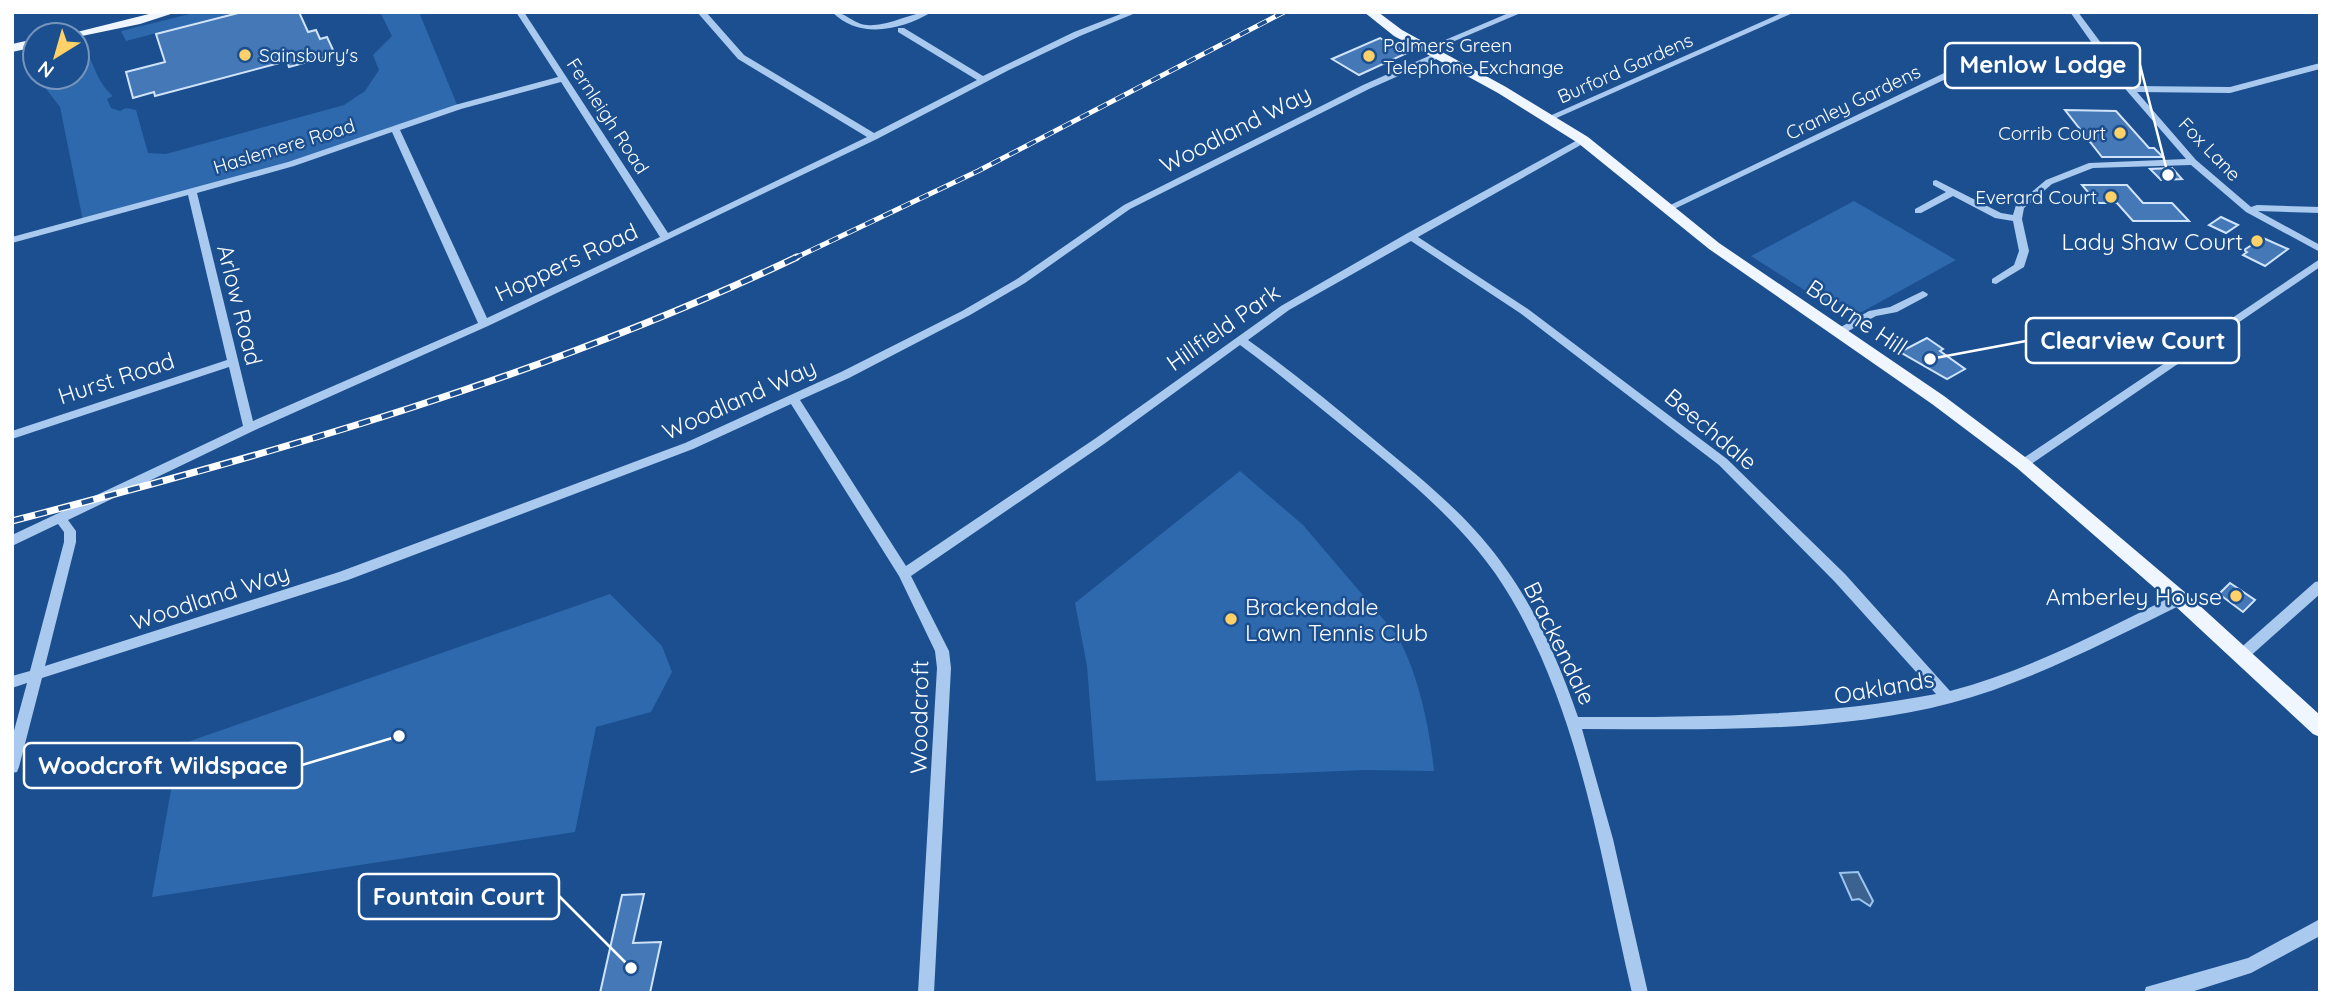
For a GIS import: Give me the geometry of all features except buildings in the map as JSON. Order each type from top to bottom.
[{"type":"main road","points":[[91,30],[170,12]]},
{"type":"main road","name":"Bourne Hill","points":[[1370,12],[1381,23],[1583,140],[1714,246],[1938,400],[2023,464],[2180,599],[2320,728]]},
{"type":"street","name":"Fernleigh Road","points":[[520,12],[666,238]]},
{"type":"street","points":[[701,12],[741,57],[874,137]]},
{"type":"street","points":[[836,12],[848,24],[867,29],[928,12]]},
{"type":"street","name":"Hoppers Road","points":[[12,541],[249,428],[484,324],[874,137],[1077,34],[1134,12]]},
{"type":"street","points":[[1433,52],[1519,12]]},
{"type":"street","name":"Burford Gardens","points":[[1549,118],[1791,12]]},
{"type":"street","name":"Fox Lane","points":[[2074,12],[2130,89],[2193,162],[2249,210],[2320,249]]},
{"type":"street","points":[[901,30],[983,80]]},
{"type":"street","name":"Woodland Way","points":[[12,682],[343,576],[689,446],[793,399],[966,313],[1021,281],[1128,207],[1433,52]]},
{"type":"street","name":"Cranley Gardens","points":[[1667,209],[1970,64],[1999,57],[2104,55]]},
{"type":"street","points":[[2130,89],[2230,90],[2320,66]]},
{"type":"street","name":"Haslemere Road","points":[[12,240],[291,164],[458,107],[564,78]]},
{"type":"street","points":[[395,128],[484,324]]},
{"type":"street","name":"Hillfield Park","points":[[904,574],[1100,441],[1302,298],[1583,140]]},
{"type":"street","points":[[1996,281],[2020,267],[2024,251],[2017,219],[2020,207],[2029,196],[2049,182],[2080,169],[2118,162],[2193,162]]},
{"type":"street","points":[[1936,183],[1998,216],[2017,219]]},
{"type":"street","name":"Arlow Road","points":[[192,191],[249,428]]},
{"type":"street","points":[[1918,211],[1953,192]]},
{"type":"street","points":[[2249,210],[2320,210]]},
{"type":"street","name":"Beechdale","points":[[1410,236],[1524,311],[1723,462],[1840,578],[1948,698]]},
{"type":"street","points":[[2023,464],[2320,262]]},
{"type":"street","points":[[1837,332],[1873,313],[1893,310],[1923,293]]},
{"type":"street","name":"Brackendale","points":[[1240,340],[1396,465],[1452,514],[1484,550],[1514,591],[1535,628],[1575,723],[1640,993]]},
{"type":"street","name":"Hurst Road","points":[[12,435],[233,362]]},
{"type":"street","name":"Woodcroft","points":[[793,399],[904,574],[942,651],[944,668],[926,993]]},
{"type":"street","points":[[12,767],[70,542],[66,516]]},
{"type":"street","points":[[2242,655],[2320,586]]},
{"type":"street","name":"Oaklands","points":[[1575,723],[1763,723],[1844,717],[1948,698],[2064,656],[2180,599]]},
{"type":"street","points":[[2152,993],[2251,965],[2320,927]]},
{"type":"shaded area","points":[[198,12],[237,12],[126,41],[121,31]]},
{"type":"shaded area","points":[[380,12],[419,12],[458,107],[231,181],[83,221],[60,107],[48,91],[91,91],[91,62],[99,79],[113,96],[107,99],[111,108],[120,111],[126,108],[136,110],[148,153],[166,154],[344,105],[365,91],[379,70],[373,55],[392,36]]},
{"type":"shaded area","points":[[1854,201],[1956,260],[1860,313],[1842,301],[1831,307],[1751,256]]},
{"type":"shaded area","name":"Brackendale Lawn Tennis Club","points":[[1240,471],[1303,525],[1396,634],[1411,665],[1422,701],[1434,771],[1365,770],[1096,781],[1087,666],[1075,603]]},
{"type":"shaded area","points":[[610,594],[662,646],[672,672],[651,712],[596,727],[575,832],[152,897],[179,745]]},
{"type":"shaded area","points":[[1858,872],[1873,901],[1870,906],[1859,899],[1852,900],[1840,873]]},
{"type":"railway","points":[[793,259],[978,171],[1284,12]]},
{"type":"railway","points":[[12,521],[312,439],[411,408],[606,339],[797,257]]},
{"type":"place","name":"Sainsbury's","points":[[245,55]]},
{"type":"place","name":"Palmers Green Telephone Exchange","points":[[1369,56]]},
{"type":"place","name":"Corrib Court","points":[[2120,133]]},
{"type":"place","name":"Menlow Lodge","points":[[2168,175]]},
{"type":"place","name":"Everard Court","points":[[2111,197]]},
{"type":"place","name":"Lady Shaw Court","points":[[2257,241]]},
{"type":"place","name":"Clearview Court","points":[[1930,359]]},
{"type":"place","name":"Amberley House","points":[[2236,596]]},
{"type":"place","name":"Brackendale Lawn Tennis Club","points":[[1231,619]]},
{"type":"place","name":"Woodcroft Wildspace","points":[[399,736]]},
{"type":"place","name":"Fountain Court","points":[[631,968]]}]
